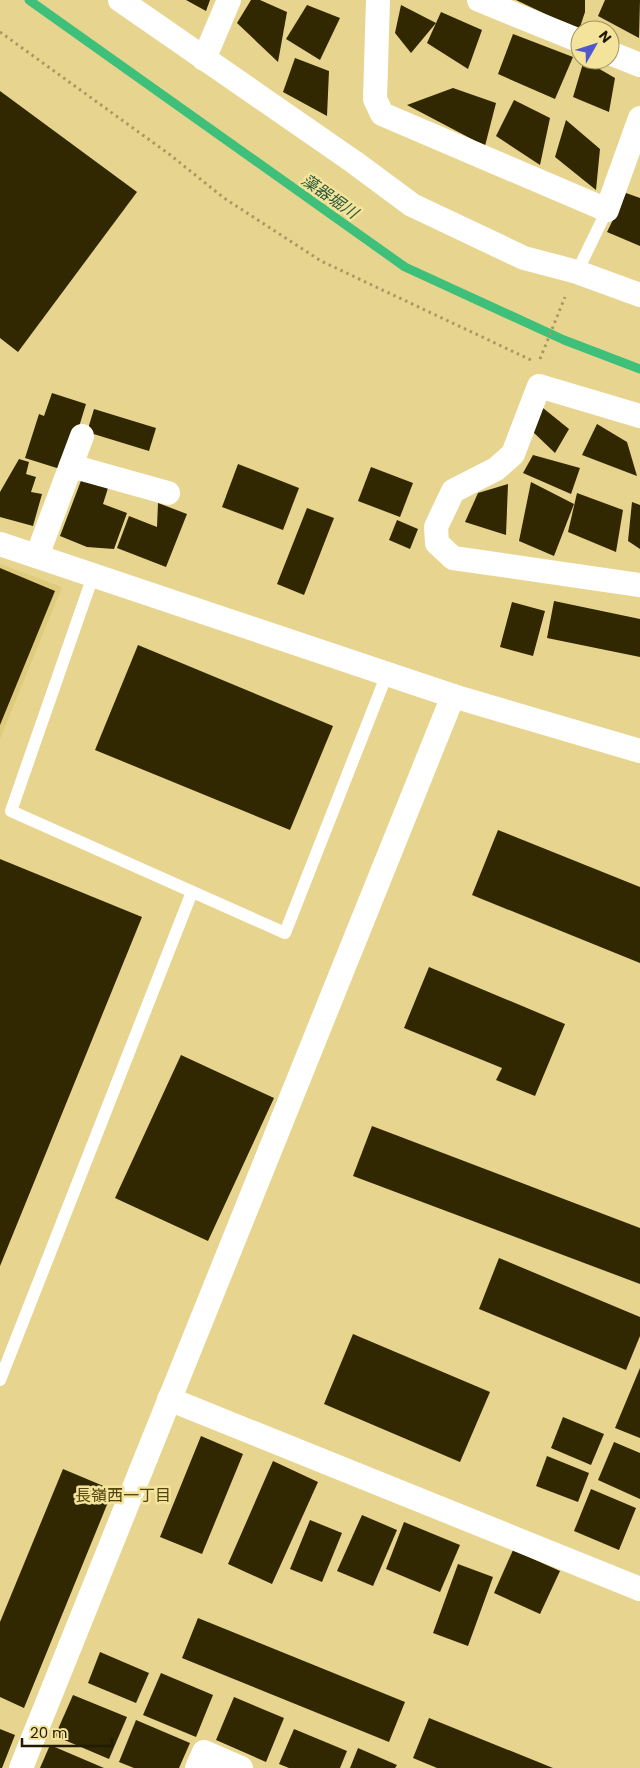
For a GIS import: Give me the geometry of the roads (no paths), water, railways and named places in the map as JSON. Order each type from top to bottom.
[{"type":"street","points":[[120,0],[354,162],[412,205],[573,281],[640,295]]},
{"type":"street","points":[[204,58],[230,0]]},
{"type":"street","points":[[378,0],[375,99],[382,114],[607,210],[640,118]]},
{"type":"street","points":[[479,0],[570,37]]},
{"type":"street","points":[[620,57],[640,65]]},
{"type":"street","points":[[640,416],[539,386],[513,454],[496,468],[453,491],[436,527],[437,543],[453,558],[640,585]]},
{"type":"street","points":[[37,556],[82,436]]},
{"type":"street","points":[[71,466],[168,493]]},
{"type":"street","points":[[0,544],[453,696],[640,751]]},
{"type":"street","points":[[21,1768],[453,696]]},
{"type":"street","points":[[169,1399],[640,1589]]},
{"type":"street","points":[[198,1768],[204,1752],[241,1768]]},
{"type":"lane","points":[[573,281],[607,210]]},
{"type":"lane","points":[[0,819],[11,811],[93,576]]},
{"type":"lane","points":[[11,811],[285,933],[387,674]]},
{"type":"lane","points":[[0,1380],[192,892]]},
{"type":"waterway","name":"藻器堀川","points":[[29,0],[405,267],[564,340],[640,369]]},
{"type":"district","name":"長嶺西一丁目","points":[[123,1495]]}]
